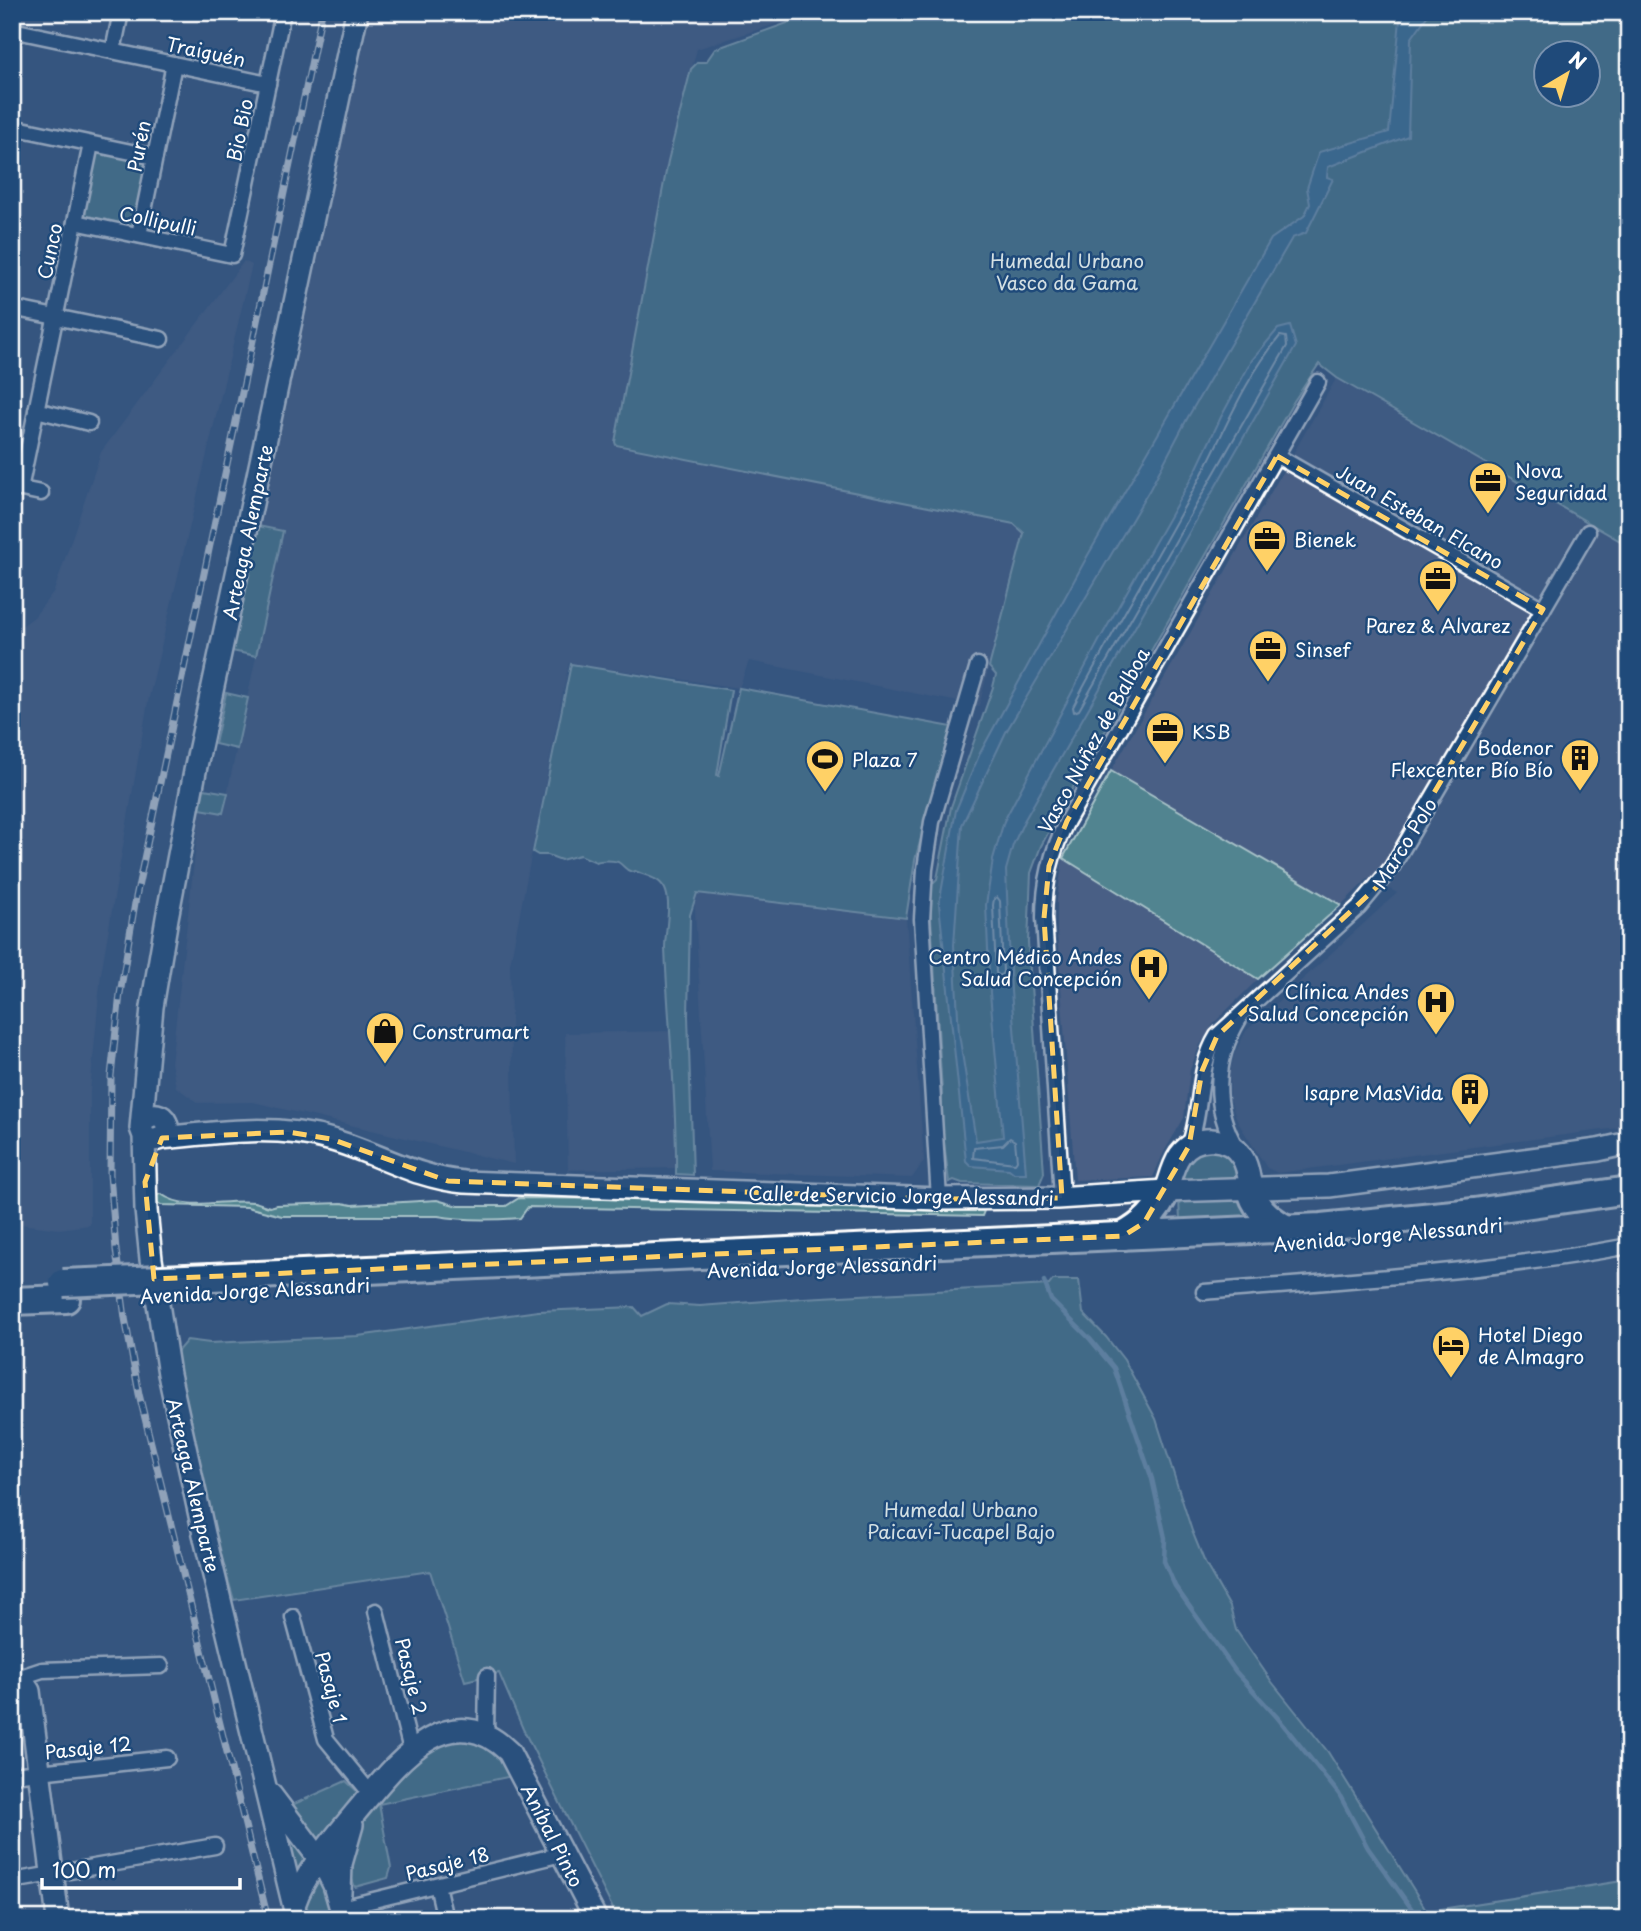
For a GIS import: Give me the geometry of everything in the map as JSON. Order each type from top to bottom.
[{"type":"highway","points":[[1250,1180],[1252,1196],[1261,1210],[1285,1228]]},
{"type":"highway","points":[[1123,1236],[1153,1214],[1160,1184]]},
{"type":"highway","name":"Avenida Jorge Alessandri","points":[[12,1301],[64,1291],[1370,1223],[1474,1212],[1629,1190]]},
{"type":"highway","name":"Avenida Jorge Alessandri","points":[[212,1284],[1167,1251],[1337,1241],[1482,1227],[1629,1206]]},
{"type":"highway","name":"Avenida Jorge Alessandri","points":[[12,1286],[64,1291]]},
{"type":"street","points":[[113,51],[121,12]]},
{"type":"street","name":"Bio Bio","points":[[232,255],[283,12]]},
{"type":"street","name":"Arteaga Alemparte","points":[[295,1912],[171,1384],[151,1259],[145,1182],[156,1128],[149,1054],[152,1007],[196,766],[356,12]]},
{"type":"street","name":"Traiguén","points":[[12,30],[268,84]]},
{"type":"street","name":"Purén","points":[[139,236],[174,64]]},
{"type":"street","points":[[12,127],[155,157]]},
{"type":"street","name":"Cunco","points":[[16,488],[36,410],[91,144]]},
{"type":"street","name":"Collipulli","points":[[75,222],[232,255]]},
{"type":"street","points":[[12,308],[161,340]]},
{"type":"street","name":"Vasco Núñez de Balboa","points":[[1062,1198],[1044,918],[1049,866],[1067,821],[1318,382]]},
{"type":"street","points":[[36,410],[89,423]]},
{"type":"street","name":"Juan Esteban Elcano","points":[[1277,456],[1543,609]]},
{"type":"street","points":[[16,488],[41,493]]},
{"type":"street","name":"Marco Polo","points":[[1160,1184],[1189,1146],[1198,1120],[1202,1071],[1207,1053],[1223,1028],[1380,884],[1398,858],[1588,532]]},
{"type":"street","points":[[939,1199],[922,919],[925,869],[932,822],[978,666]]},
{"type":"street","name":"Marco Polo","points":[[1243,1012],[1226,1045],[1218,1089],[1225,1127],[1250,1180]]},
{"type":"street","name":"Calle de Servicio Jorge Alessandri","points":[[156,1128],[288,1132],[331,1139],[422,1175],[448,1181],[939,1199],[1062,1198],[1160,1184],[1250,1180],[1282,1189],[1385,1180],[1598,1150],[1629,1143]]},
{"type":"street","points":[[1189,1146],[1211,1139],[1225,1142],[1238,1151]]},
{"type":"street","points":[[1204,1292],[1453,1272],[1629,1246]]},
{"type":"street","name":"Pasaje 2","points":[[376,1611],[411,1750]]},
{"type":"street","name":"Pasaje 1","points":[[293,1617],[326,1739],[364,1802]]},
{"type":"street","points":[[15,1677],[42,1670],[162,1666]]},
{"type":"street","points":[[295,1912],[306,1878],[320,1858],[389,1771],[411,1750],[429,1738],[455,1730],[469,1729],[486,1734],[487,1676]]},
{"type":"street","points":[[15,1677],[29,1691],[58,1919]]},
{"type":"street","name":"Aníbal Pinto","points":[[486,1734],[509,1752],[596,1919]]},
{"type":"street","name":"Pasaje 12","points":[[12,1775],[167,1758]]},
{"type":"street","points":[[264,1784],[320,1858],[334,1885],[342,1913]]},
{"type":"street","points":[[342,1913],[341,1864],[364,1802]]},
{"type":"street","points":[[12,1881],[215,1846]]},
{"type":"street","name":"Pasaje 18","points":[[342,1913],[437,1885],[562,1854]]},
{"type":"street","points":[[437,1885],[445,1919]]},
{"type":"highlighted area","points":[[1277,456],[1543,609],[1380,884],[1217,1036],[1202,1071],[1189,1146],[1144,1223],[1123,1236],[154,1279],[145,1182],[162,1138],[288,1132],[331,1139],[448,1181],[939,1199],[1062,1198],[1044,918],[1049,866],[1067,821]]},
{"type":"shaded area","points":[[364,12],[814,12],[697,49],[668,161],[1027,523],[979,706],[749,661],[739,688],[569,663],[510,964],[514,1164],[253,1102],[198,1103],[176,1087],[171,1063],[200,809],[223,813],[282,532],[258,526],[289,388]]},
{"type":"shaded area","points":[[244,261],[252,265],[148,702],[101,974],[90,1092],[90,1225],[59,1229],[12,1223],[12,633],[34,617],[54,591],[101,452]]},
{"type":"shaded area","points":[[1337,377],[1629,546],[1629,1126],[1278,1173],[1267,1168],[1234,1112],[1230,1099],[1229,1074],[1235,1052],[1246,1031],[1397,893],[1369,878],[1341,905],[1111,771]]},
{"type":"shaded area","name":"Centro Médico Andes Salud Concepción","points":[[1063,858],[1258,979],[1214,1023],[1200,1045],[1190,1070],[1184,1118],[1153,1177],[1075,1180],[1057,932],[1057,899]]},
{"type":"shaded area","points":[[694,893],[906,918],[924,1161],[912,1178],[710,1171]]},
{"type":"shaded area","points":[[677,1031],[679,1168],[568,1170],[565,1033]]},
{"type":"green space","name":"Humedal Urbano Vasco da Gama","points":[[818,12],[1629,12],[1629,546],[1337,378],[1319,364],[1294,401],[1068,796],[1041,846],[1031,873],[1028,942],[1044,1173],[1039,1185],[962,1183],[954,1180],[949,1182],[942,1127],[929,887],[937,879],[951,807],[993,687],[996,675],[989,667],[1024,533],[1014,524],[616,445],[615,442],[668,161],[691,69],[698,62],[706,62],[715,49]]},
{"type":"green space","points":[[92,149],[148,160],[133,228],[78,217]]},
{"type":"green space","points":[[258,526],[283,531],[256,656],[232,651]]},
{"type":"green space","points":[[571,664],[731,690],[717,775],[719,776],[739,688],[952,727],[915,860],[906,918],[697,893],[690,915],[688,1016],[693,1175],[676,1174],[674,1089],[665,948],[668,902],[665,889],[656,879],[629,871],[618,862],[596,862],[580,855],[561,860],[533,852]]},
{"type":"green space","points":[[226,693],[248,698],[237,749],[215,744]]},
{"type":"green space","points":[[1111,771],[1341,905],[1258,979],[1063,858]]},
{"type":"green space","points":[[204,789],[228,793],[223,813],[200,809]]},
{"type":"green space","points":[[1225,1150],[1234,1162],[1238,1199],[1249,1217],[1180,1221],[1178,1176],[1187,1151]]},
{"type":"green space","points":[[161,1194],[183,1203],[242,1201],[270,1207],[437,1200],[458,1206],[506,1206],[519,1198],[639,1199],[984,1211],[982,1216],[528,1207],[520,1218],[499,1219],[438,1216],[282,1216],[247,1207],[161,1205],[155,1201],[156,1195]]},
{"type":"green space","name":"Humedal Urbano Paicaví-Tucapel Bajo","points":[[1053,1280],[1079,1280],[1083,1313],[1124,1360],[1156,1419],[1192,1531],[1205,1563],[1230,1607],[1236,1630],[1272,1682],[1328,1752],[1432,1919],[618,1919],[523,1729],[499,1673],[465,1681],[430,1571],[234,1600],[202,1491],[176,1353],[187,1340],[210,1343],[358,1336],[538,1311],[634,1307],[642,1316],[667,1304],[700,1306],[1049,1285]]},
{"type":"green space","points":[[449,1735],[504,1754],[517,1775],[379,1804],[391,1868],[388,1878],[355,1887],[350,1874],[365,1790]]},
{"type":"green space","points":[[346,1781],[360,1794],[294,1887],[276,1812]]},
{"type":"green space","points":[[315,1873],[324,1884],[333,1919],[306,1919],[300,1893]]},
{"type":"green space","points":[[1629,1880],[1629,1919],[1438,1919],[1434,1910]]},
{"type":"water","points":[[1407,12],[1430,12],[1411,39],[1408,136],[1328,167],[1327,177],[1333,179],[1306,233],[1292,238],[1188,417],[1150,489],[1006,732],[962,825],[954,945],[959,1034],[976,1141],[1003,1137],[990,993],[986,905],[993,859],[1004,821],[1100,639],[1196,470],[1252,360],[1278,329],[1290,326],[1296,346],[1024,821],[1013,845],[1006,870],[1011,991],[1026,1173],[971,1166],[966,1161],[939,904],[956,810],[980,753],[1088,555],[1271,239],[1304,216],[1310,204],[1307,188],[1319,152],[1389,132],[1400,20]]},
{"type":"waterway","points":[[1044,1281],[1051,1300],[1090,1339],[1114,1368],[1152,1479],[1165,1538],[1164,1561],[1175,1586],[1236,1672],[1277,1717],[1339,1794],[1368,1848],[1419,1919]]},
{"type":"railway","points":[[268,1919],[139,1394],[116,1250],[110,1174],[111,1076],[120,994],[136,897],[322,12]]},
{"type":"place","name":"Nova Seguridad","points":[[1488,515]]},
{"type":"place","name":"Bienek","points":[[1267,573]]},
{"type":"place","name":"Parez & Alvarez","points":[[1438,613]]},
{"type":"place","name":"Sinsef","points":[[1268,683]]},
{"type":"place","name":"KSB","points":[[1165,765]]},
{"type":"place","name":"Bodenor Flexcenter Bío Bío","points":[[1580,792]]},
{"type":"place","name":"Plaza 7","points":[[825,793]]},
{"type":"place","name":"Centro Médico Andes Salud Concepción","points":[[1149,1001]]},
{"type":"place","name":"Clínica Andes Salud Concepción","points":[[1436,1036]]},
{"type":"place","name":"Construmart","points":[[385,1065]]},
{"type":"place","name":"Isapre MasVida","points":[[1470,1126]]},
{"type":"place","name":"Hotel Diego de Almagro","points":[[1451,1379]]}]
